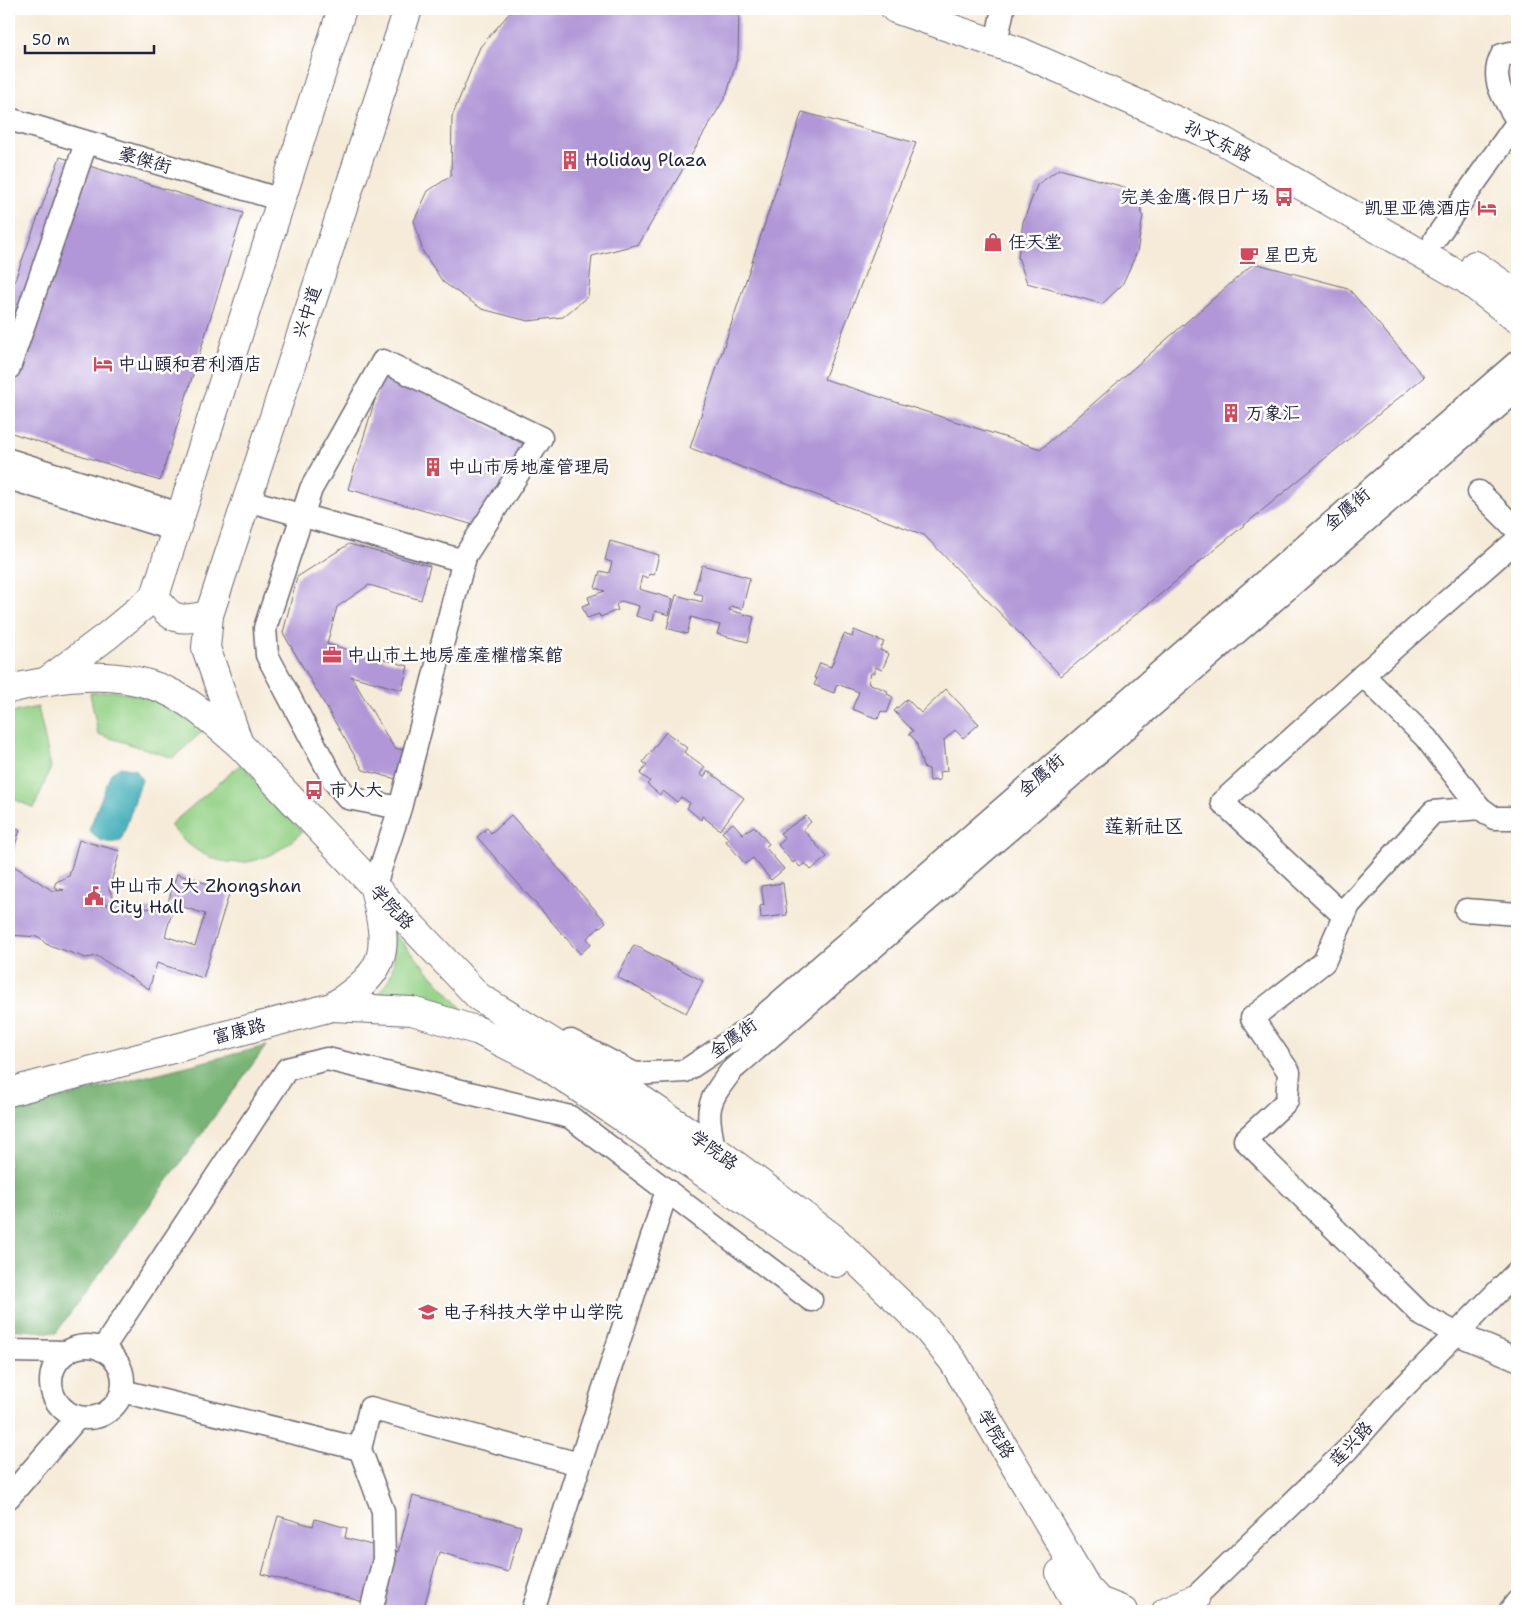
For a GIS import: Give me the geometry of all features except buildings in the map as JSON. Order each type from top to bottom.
[{"type":"main road","points":[[9,689],[47,680],[107,636],[155,596],[342,9]]},
{"type":"main road","name":"兴中道","points":[[239,744],[206,648],[209,615],[408,9]]},
{"type":"main road","name":"孙文东路","points":[[895,9],[999,27],[1060,68],[1223,140],[1464,278],[1517,319]]},
{"type":"main road","name":"孙文东路","points":[[943,9],[999,27],[1227,124],[1435,240],[1517,294]]},
{"type":"main road","points":[[155,596],[165,612],[186,620],[209,615]]},
{"type":"main road","name":"学院路","points":[[47,680],[97,676],[136,681],[168,692],[194,708],[239,744],[479,997],[610,1078],[714,1149],[832,1237],[927,1329],[953,1361],[1084,1603]]},
{"type":"main road","name":"富康路","points":[[9,1092],[332,1007],[358,990],[376,970],[383,951],[383,929],[374,888]]},
{"type":"main road","name":"学院路","points":[[332,1007],[412,1011],[479,1031],[541,1062],[832,1259],[874,1298],[925,1353],[985,1440],[1084,1603]]},
{"type":"main road","name":"学院路","points":[[1084,1603],[1099,1601],[1124,1611]]},
{"type":"main road","points":[[1166,1611],[1188,1605]]},
{"type":"street","points":[[1435,240],[1517,121],[1496,80],[1496,67],[1502,55],[1511,53],[1517,56]]},
{"type":"street","name":"豪傑街","points":[[9,120],[282,200]]},
{"type":"street","points":[[9,368],[86,143]]},
{"type":"street","points":[[374,888],[400,808],[464,561],[541,438],[383,361],[311,489],[264,628],[267,655],[334,781],[348,798],[400,808]]},
{"type":"street","name":"金鹰街","points":[[529,1027],[573,1041],[635,1074],[685,1072],[748,1030],[1517,362]]},
{"type":"street","name":"金鹰街","points":[[714,1149],[707,1116],[712,1096],[732,1070],[1517,390]]},
{"type":"street","points":[[9,460],[177,522]]},
{"type":"street","points":[[9,478],[177,522]]},
{"type":"street","points":[[1479,492],[1517,530]]},
{"type":"street","points":[[247,500],[464,561]]},
{"type":"street","points":[[1344,916],[1222,802],[1517,540]]},
{"type":"street","points":[[1363,675],[1426,738],[1480,808],[1494,818],[1517,818]]},
{"type":"street","points":[[1480,808],[1433,812],[1349,906],[1324,962],[1252,1018],[1289,1072],[1287,1101],[1245,1140],[1422,1315],[1457,1334],[1517,1359]]},
{"type":"street","points":[[1466,910],[1517,914]]},
{"type":"street","points":[[102,1350],[288,1069],[328,1059],[570,1117],[811,1300]]},
{"type":"street","points":[[533,1611],[667,1190]]},
{"type":"street","name":"莲兴路","points":[[1188,1605],[1348,1450],[1392,1399],[1517,1272]]},
{"type":"street","points":[[90,1346],[102,1350],[112,1357],[120,1367],[123,1379],[122,1391],[118,1402],[110,1410],[100,1416],[78,1417],[59,1406],[51,1384],[52,1372],[58,1360],[67,1352],[78,1347],[90,1346]]},
{"type":"street","points":[[9,1351],[67,1352]]},
{"type":"street","points":[[122,1391],[360,1449]]},
{"type":"street","points":[[371,1611],[384,1560],[383,1511],[360,1449],[370,1408],[579,1464]]},
{"type":"street","points":[[9,1497],[78,1417]]},
{"type":"street","points":[[1510,1611],[1517,1602]]},
{"type":"green space","points":[[115,691],[161,701],[205,729],[173,758],[98,734],[90,693]]},
{"type":"green space","points":[[38,707],[51,767],[34,808],[9,797],[9,713]]},
{"type":"green space","points":[[241,764],[302,832],[285,846],[268,856],[234,863],[217,860],[201,853],[185,841],[170,825]]},
{"type":"green space","points":[[391,930],[475,1023],[368,1002],[384,988],[392,971],[394,951]]},
{"type":"green space","points":[[266,1046],[56,1333],[9,1329],[9,1111]]},
{"type":"water","points":[[121,767],[136,770],[142,780],[121,841],[107,842],[100,840],[89,830],[111,773]]},
{"type":"place","name":"Holiday Plaza","points":[[570,160]]},
{"type":"place","name":"完美金鹰·假日广场","points":[[1284,197]]},
{"type":"place","name":"凯里亚德酒店","points":[[1487,208]]},
{"type":"place","name":"任天堂","points":[[993,242]]},
{"type":"place","name":"星巴克","points":[[1249,255]]},
{"type":"place","name":"中山頤和君利酒店","points":[[103,364]]},
{"type":"place","name":"万象汇","points":[[1231,413]]},
{"type":"place","name":"中山市房地產管理局","points":[[433,467]]},
{"type":"place","name":"中山市土地房產產權檔案館","points":[[332,655]]},
{"type":"place","name":"市人大","points":[[314,790]]},
{"type":"place","name":"中山市人大 Zhongshan City Hall","points":[[94,896]]},
{"type":"place","name":"电子科技大学中山学院","points":[[428,1312]]},
{"type":"district","name":"莲新社区","points":[[1144,826]]}]
